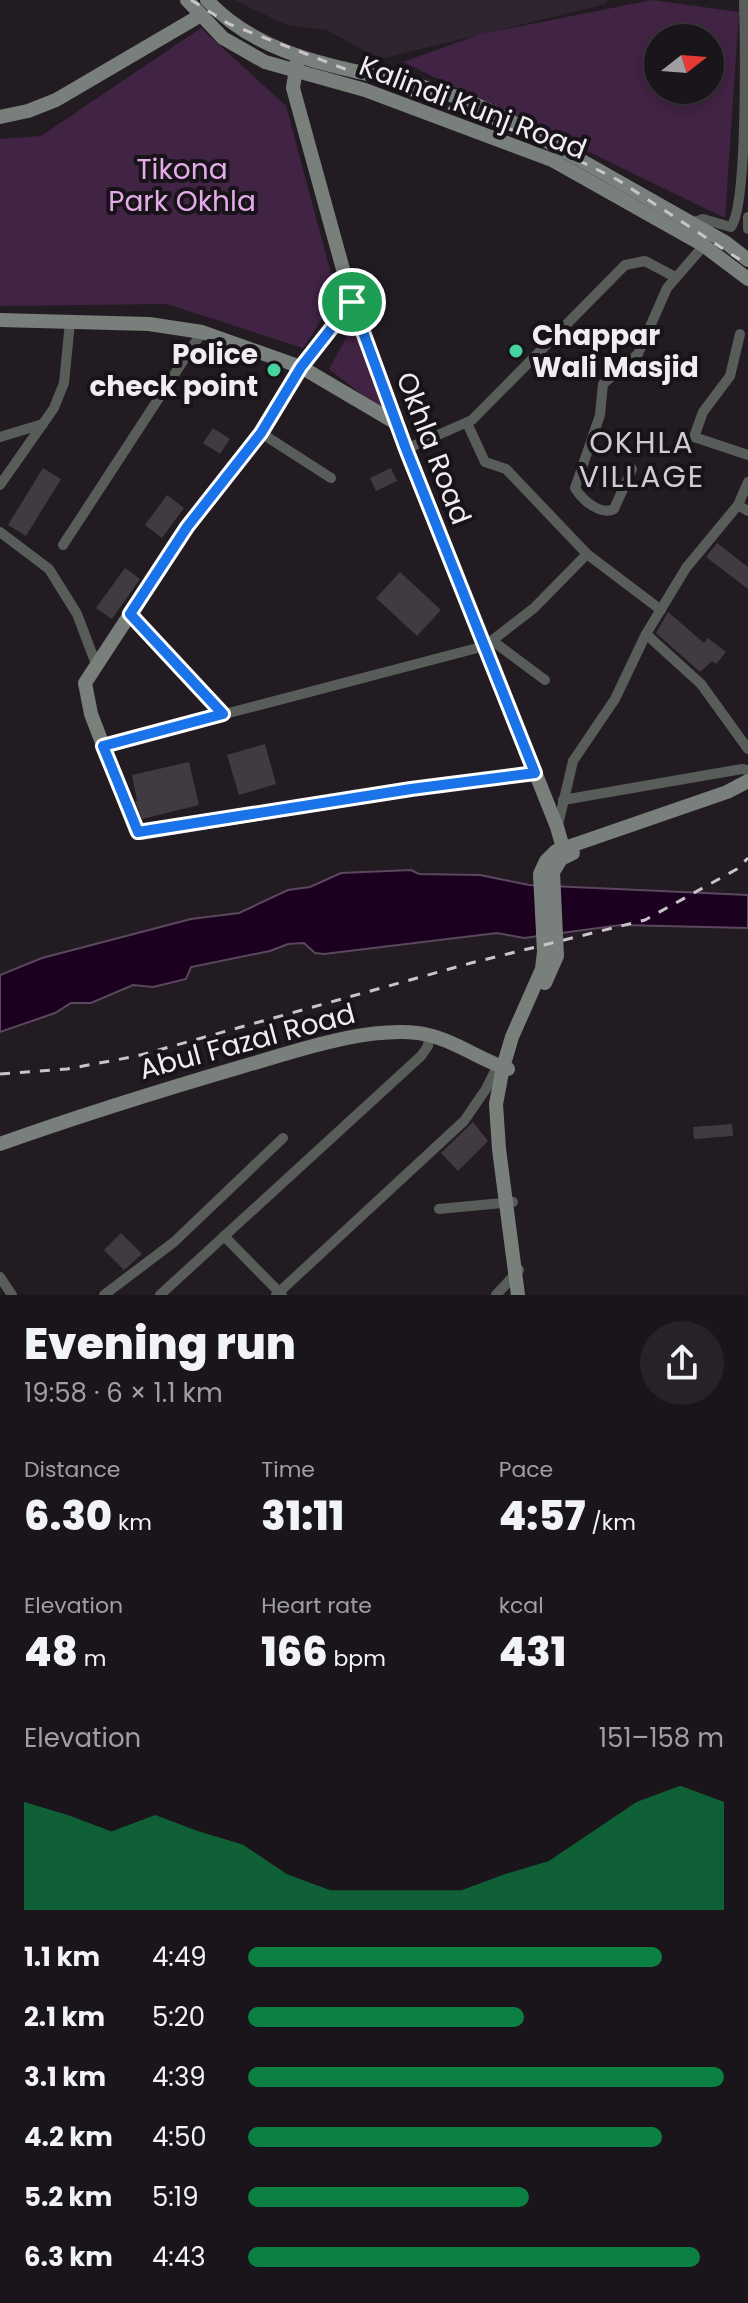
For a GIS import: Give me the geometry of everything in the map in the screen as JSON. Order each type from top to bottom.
[{"type":"street","points":[[187,0],[223,38],[265,62],[297,63]]},
{"type":"street","points":[[207,0],[227,21],[297,63]]},
{"type":"street","points":[[691,223],[703,219],[731,227],[741,207],[747,122],[744,0]]},
{"type":"street","points":[[0,117],[39,108],[56,100],[201,15]]},
{"type":"street","name":"Kalindi Kunj Road","points":[[297,63],[442,90],[487,109],[691,223],[748,279]]},
{"type":"street","name":"Kalindi Kunj Road","points":[[297,63],[552,160],[748,260]]},
{"type":"street","name":"Okhla Road","points":[[297,63],[293,88],[352,302],[406,449],[489,644],[563,848]]},
{"type":"street","points":[[748,217],[748,229]]},
{"type":"street","points":[[632,469],[614,509],[609,512],[592,504],[575,488],[600,415],[601,388],[606,380],[638,354],[667,288],[708,240]]},
{"type":"street","points":[[406,449],[467,423],[481,412],[625,265],[645,261],[675,277]]},
{"type":"street","points":[[352,302],[301,367],[261,433],[187,527],[86,679],[85,688],[103,746],[136,831],[139,833],[411,789],[535,773]]},
{"type":"street","points":[[0,320],[168,325],[202,332],[301,367],[396,423]]},
{"type":"street","points":[[0,485],[54,408],[64,383],[70,322]]},
{"type":"street","points":[[63,545],[202,332]]},
{"type":"street","points":[[740,334],[730,376],[703,412],[694,437],[748,455]]},
{"type":"street","points":[[467,423],[485,462],[506,469],[587,554],[661,610]]},
{"type":"street","points":[[0,437],[43,424]]},
{"type":"street","points":[[261,433],[331,478]]},
{"type":"street","points":[[557,827],[573,761],[615,699],[646,634],[686,568],[738,505],[748,482]]},
{"type":"street","points":[[738,505],[748,511]]},
{"type":"street","points":[[0,532],[49,569],[77,614],[96,664]]},
{"type":"street","points":[[103,746],[489,644],[534,608],[587,554]]},
{"type":"street","points":[[130,614],[223,714]]},
{"type":"street","points":[[646,634],[697,680],[748,749]]},
{"type":"street","points":[[489,644],[545,680]]},
{"type":"street","points":[[563,800],[748,770]]},
{"type":"street","points":[[224,1236],[279,1294],[464,1121],[503,1067],[526,1015],[551,940],[547,875],[550,855],[727,792],[748,781]]},
{"type":"street","points":[[547,875],[564,857],[748,790]]},
{"type":"street","name":"Abul Fazal Road","points":[[0,1144],[103,1108],[284,1054],[366,1035],[392,1032],[429,1035],[503,1067]]},
{"type":"street","points":[[160,1295],[421,1056],[427,1048],[429,1035]]},
{"type":"street","points":[[503,1067],[509,1202],[521,1295]]},
{"type":"street","points":[[104,1295],[174,1242],[283,1138]]},
{"type":"street","points":[[439,1209],[509,1202]]},
{"type":"street","points":[[496,1295],[518,1270]]},
{"type":"street","points":[[0,1277],[12,1295]]},
{"type":"shaded area","points":[[234,0],[608,0],[605,4],[380,59],[327,30],[287,25]]},
{"type":"shaded area","points":[[411,870],[419,874],[480,875],[529,885],[748,895],[748,928],[621,925],[524,938],[497,933],[324,954],[315,953],[304,943],[288,944],[270,951],[191,967],[186,979],[153,987],[133,985],[91,1003],[71,1003],[55,1013],[0,1032],[0,975],[42,958],[191,919],[239,913],[288,890],[310,887],[341,873]]},
{"type":"green space","points":[[652,0],[739,12],[725,218],[403,62],[481,34]]},
{"type":"green space","name":"Tikona Park Okhla","points":[[201,28],[286,106],[337,296],[303,348],[167,304],[0,306],[0,139],[41,136]]},
{"type":"green space","points":[[352,327],[386,399],[379,408],[329,369]]},
{"type":"building","points":[[213,428],[230,439],[220,454],[203,443]]},
{"type":"building","points":[[43,468],[61,479],[26,536],[8,525]]},
{"type":"building","points":[[391,468],[397,481],[376,491],[370,478]]},
{"type":"building","points":[[167,495],[184,508],[162,538],[145,525]]},
{"type":"building","points":[[717,543],[748,567],[748,589],[706,557]]},
{"type":"building","points":[[125,568],[140,579],[112,619],[96,608]]},
{"type":"building","points":[[400,572],[441,610],[417,636],[376,598]]},
{"type":"building","points":[[668,612],[704,643],[708,638],[726,652],[716,664],[712,661],[700,672],[656,633]]},
{"type":"building","points":[[265,744],[276,784],[239,795],[227,755]]},
{"type":"building","points":[[189,762],[199,805],[142,819],[135,801],[132,775]]},
{"type":"building","points":[[473,1122],[488,1141],[458,1171],[441,1153]]},
{"type":"building","points":[[732,1124],[733,1136],[694,1139],[693,1127]]},
{"type":"building","points":[[121,1233],[142,1254],[124,1270],[104,1250]]},
{"type":"railway","points":[[191,0],[229,24],[417,97],[532,137],[618,180],[748,265]]},
{"type":"railway","points":[[0,1074],[67,1069],[137,1056],[471,963],[645,920],[737,869],[748,858]]},
{"type":"place","name":"Chappar Wali Masjid","points":[[516,351]]},
{"type":"place","name":"Police check point","points":[[274,370]]},
{"type":"district","name":"OKHLA VILLAGE","points":[[642,460]]},
{"type":"route","points":[[352,302],[406,449],[535,773],[411,789],[138,832],[103,746],[223,714],[130,614],[187,527],[261,433],[301,367],[352,302]]}]
